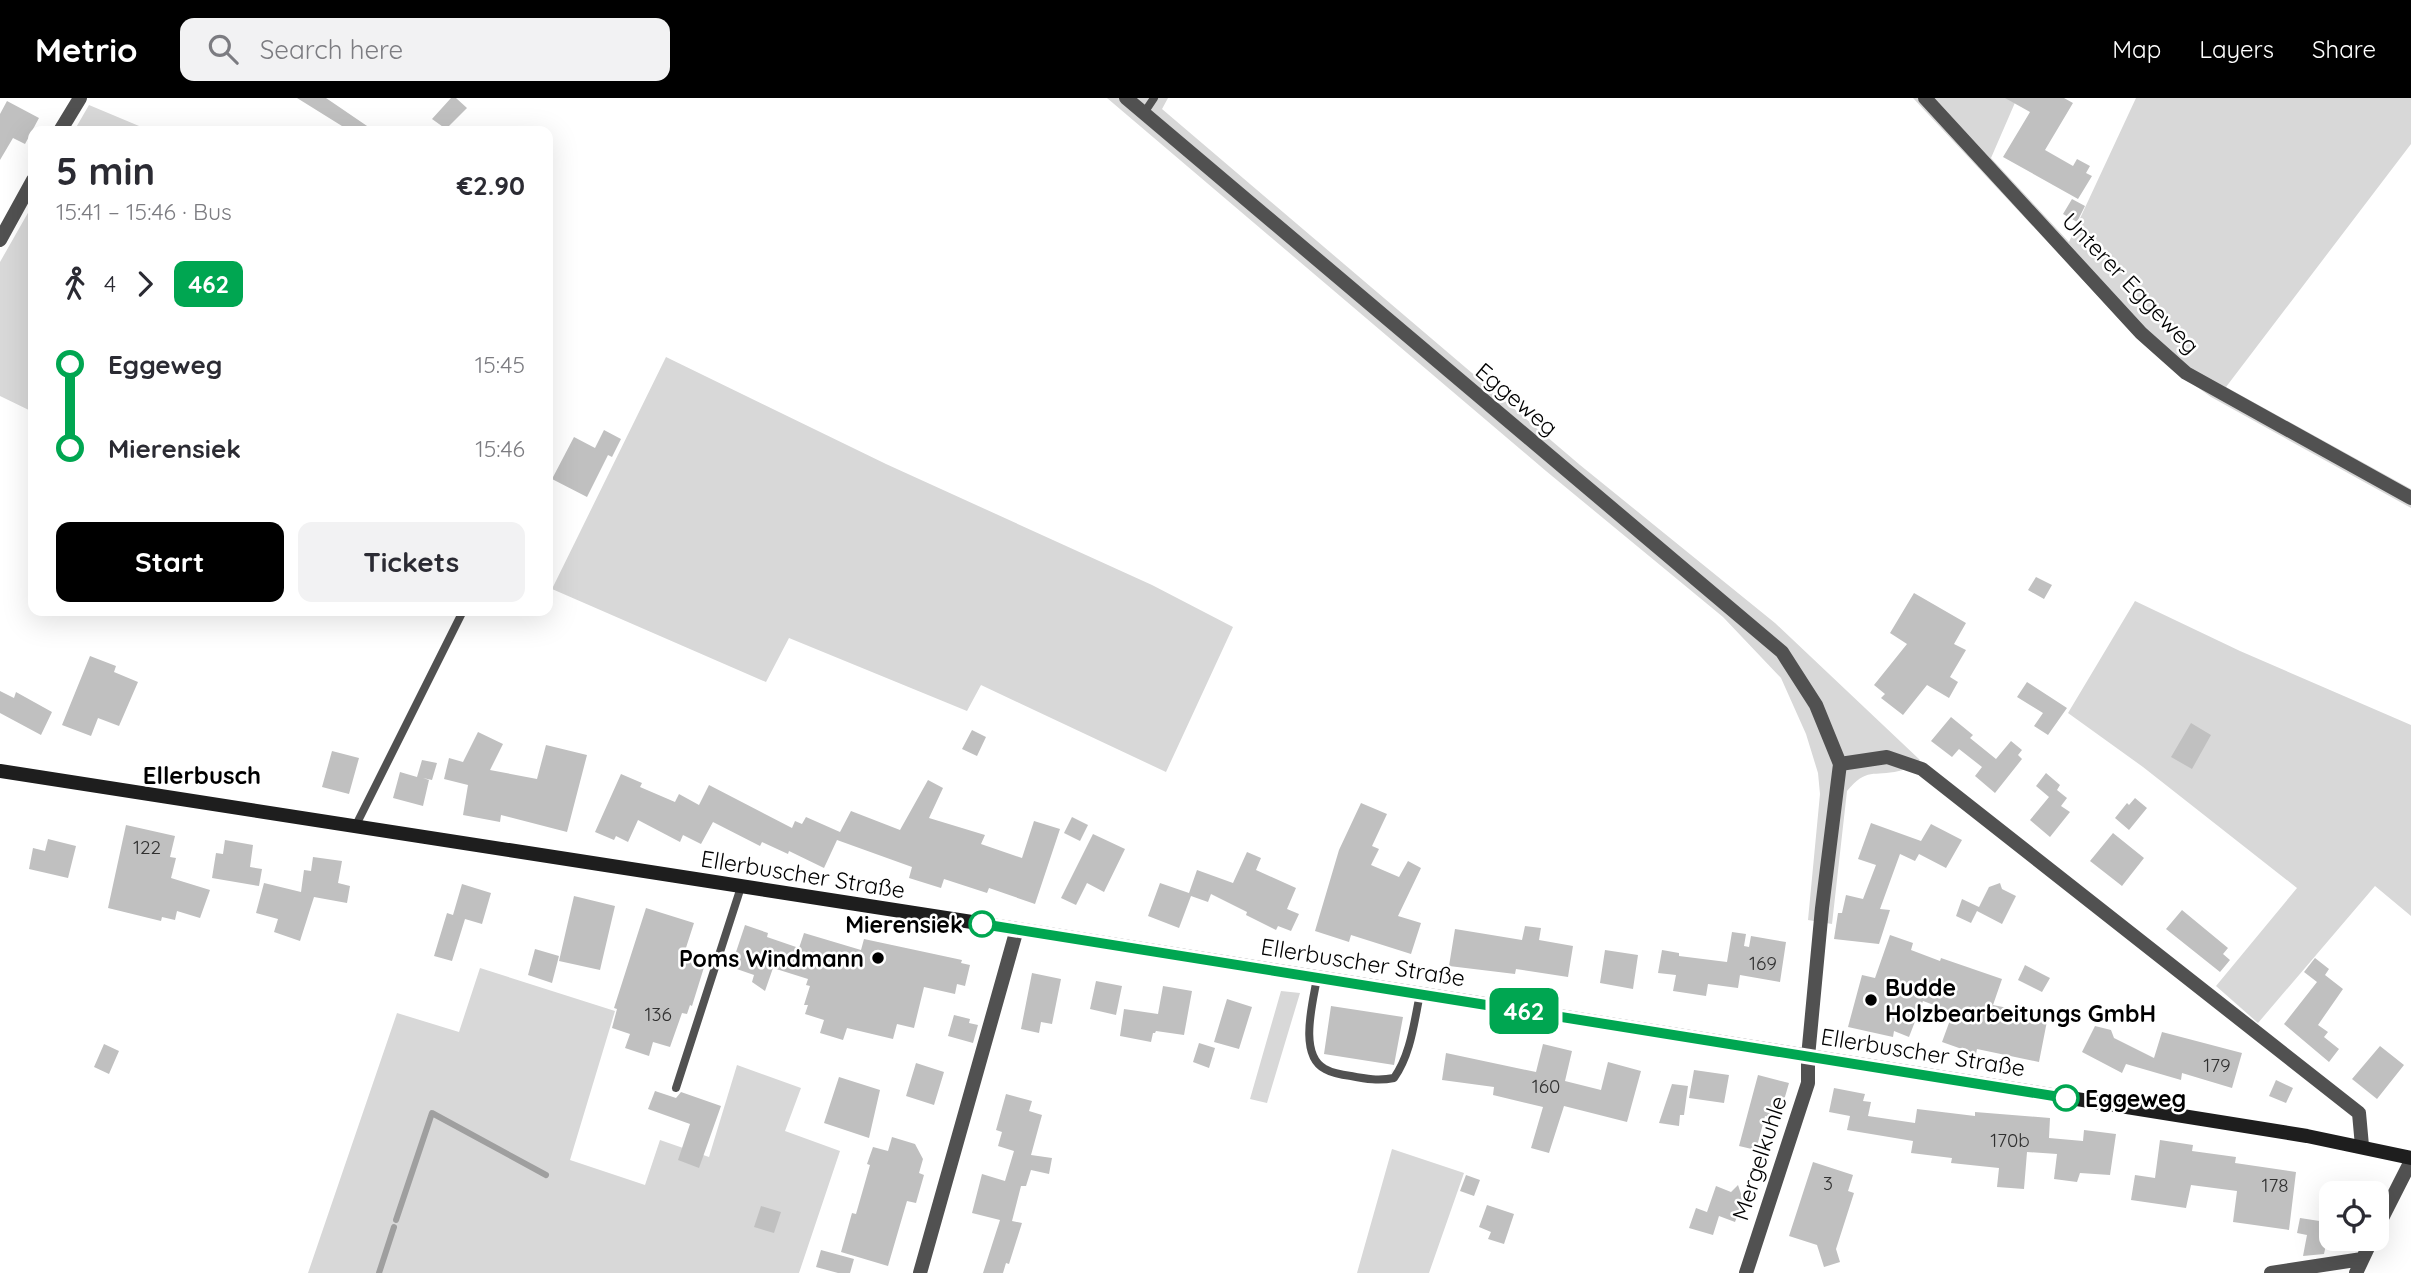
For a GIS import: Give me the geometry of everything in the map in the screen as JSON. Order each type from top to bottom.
[{"type":"main road","name":"Ellerbuscher Straße","points":[[0,771],[1017,929],[1808,1056],[2362,1146],[2411,1159]]},
{"type":"street","points":[[63,126],[80,98]]},
{"type":"street","name":"Eggeweg","points":[[1126,98],[1782,652],[1816,705],[1840,764],[1822,908],[1808,1056]]},
{"type":"street","name":"Unterer Eggeweg","points":[[1925,98],[2141,333],[2186,373],[2411,498]]},
{"type":"street","points":[[0,240],[28,189]]},
{"type":"street","points":[[1840,764],[1887,757],[1922,769],[2359,1113],[2362,1146]]},
{"type":"street","points":[[920,1273],[1017,929]]},
{"type":"street","name":"Mergelkuhle","points":[[1746,1273],[1808,1083],[1808,1056]]},
{"type":"street","points":[[2389,1204],[2411,1159]]},
{"type":"street","points":[[2356,1273],[2366,1251]]},
{"type":"street","points":[[2271,1273],[2362,1259]]},
{"type":"lane","points":[[1144,114],[1154,98]]},
{"type":"lane","points":[[355,827],[460,616]]},
{"type":"lane","points":[[676,1088],[741,887]]},
{"type":"lane","points":[[1317,978],[1309,1026],[1314,1059],[1324,1069],[1380,1081],[1394,1078],[1401,1069],[1407,1054],[1420,994]]},
{"type":"shaded area","points":[[1107,98],[1168,98],[1162,109],[1580,465],[1775,623],[1920,760],[1902,770],[1865,776],[1847,791],[1832,924],[1808,920],[1820,794],[1818,773],[1806,734],[1781,678],[1723,617],[1546,471]]},
{"type":"shaded area","points":[[1913,98],[2017,98],[1991,158],[2069,242],[2136,98],[2411,98],[2411,144],[2226,387],[2411,489],[2411,508],[2211,397],[2172,369],[2098,296]]},
{"type":"shaded area","points":[[89,105],[139,126],[77,126]]},
{"type":"shaded area","points":[[28,213],[28,410],[0,396],[0,262]]},
{"type":"shaded area","points":[[666,357],[886,464],[1152,585],[1233,627],[1166,772],[981,685],[967,711],[789,638],[766,682],[553,589]]},
{"type":"shaded area","points":[[2135,601],[2240,651],[2411,725],[2411,916],[2375,886],[2258,1023],[2216,986],[2297,888],[2143,767],[2068,713]]},
{"type":"shaded area","points":[[480,968],[615,1011],[570,1160],[645,1185],[660,1140],[709,1157],[737,1065],[801,1088],[785,1131],[840,1151],[799,1273],[308,1273],[397,1013],[459,1032]]},
{"type":"shaded area","points":[[1281,991],[1300,993],[1267,1103],[1250,1099]]},
{"type":"shaded area","points":[[1392,1149],[1464,1173],[1429,1273],[1357,1273]]},
{"type":"building","points":[[297,98],[326,98],[367,126],[342,126]]},
{"type":"building","points":[[451,98],[456,98],[467,108],[449,126],[442,126],[432,119]]},
{"type":"building","points":[[2005,98],[2064,98],[2073,103],[2045,150],[2073,166],[2077,159],[2090,166],[2086,173],[2092,176],[2078,199],[2003,157],[2030,112]]},
{"type":"building","points":[[7,101],[39,118],[35,126],[28,126],[25,144],[13,138],[0,160],[0,114]]},
{"type":"building","points":[[2072,199],[2085,206],[2077,222],[2063,214]]},
{"type":"building","points":[[604,430],[621,439],[612,457],[608,455],[587,497],[553,480],[574,437],[595,448]]},
{"type":"building","points":[[2036,577],[2052,585],[2044,599],[2028,590]]},
{"type":"building","points":[[1914,593],[1966,623],[1954,644],[1966,650],[1950,677],[1958,682],[1949,698],[1927,685],[1903,715],[1881,698],[1885,694],[1874,685],[1907,644],[1890,633]]},
{"type":"building","points":[[90,656],[116,666],[114,672],[138,682],[119,726],[98,718],[91,736],[62,725]]},
{"type":"building","points":[[2027,682],[2067,708],[2048,735],[2034,726],[2043,713],[2017,697]]},
{"type":"building","points":[[0,691],[14,698],[16,692],[52,712],[41,735],[0,713]]},
{"type":"building","points":[[1951,717],[1973,735],[1970,738],[1996,759],[2011,741],[2022,750],[2018,755],[2022,759],[1995,793],[1975,776],[1982,767],[1959,749],[1952,757],[1931,741]]},
{"type":"building","points":[[2191,723],[2211,735],[2192,769],[2171,757]]},
{"type":"building","points":[[972,730],[986,737],[977,756],[962,749]]},
{"type":"building","points":[[478,732],[503,744],[490,770],[537,779],[546,745],[587,755],[567,832],[501,815],[500,822],[463,815],[468,785],[444,779],[449,758],[463,762]]},
{"type":"building","points":[[332,751],[359,758],[349,794],[322,787]]},
{"type":"building","points":[[422,760],[437,763],[432,780],[423,778],[429,780],[423,806],[393,798],[400,772],[417,777]]},
{"type":"building","points":[[2046,773],[2060,785],[2057,790],[2067,798],[2061,806],[2070,812],[2050,837],[2030,820],[2049,797],[2036,786]]},
{"type":"building","points":[[621,774],[642,783],[640,787],[675,802],[679,794],[699,805],[709,785],[792,828],[795,821],[802,824],[806,817],[840,832],[851,811],[900,830],[928,780],[943,788],[929,818],[985,835],[981,844],[1022,858],[1034,821],[1060,829],[1035,904],[989,888],[987,893],[944,879],[941,888],[909,878],[912,867],[837,840],[824,868],[789,851],[788,854],[762,842],[760,846],[713,822],[701,844],[683,835],[680,842],[638,820],[628,842],[616,836],[614,840],[595,832]]},
{"type":"building","points":[[2135,798],[2147,808],[2129,830],[2115,818],[2127,803],[2129,805]]},
{"type":"building","points":[[1361,803],[1387,814],[1372,846],[1379,849],[1371,865],[1399,877],[1408,861],[1421,868],[1398,916],[1421,923],[1411,954],[1351,935],[1349,942],[1315,931],[1339,850]]},
{"type":"building","points":[[1072,817],[1088,825],[1080,841],[1064,833]]},
{"type":"building","points":[[1871,823],[1921,841],[1931,824],[1962,840],[1946,868],[1919,854],[1915,861],[1900,854],[1880,909],[1890,910],[1879,944],[1834,939],[1838,913],[1842,913],[1846,895],[1863,899],[1876,865],[1858,859]]},
{"type":"building","points":[[126,825],[175,836],[170,857],[176,858],[171,878],[210,890],[200,918],[177,911],[175,920],[162,917],[161,921],[108,908]]},
{"type":"building","points":[[2113,833],[2144,858],[2122,886],[2090,861]]},
{"type":"building","points":[[1093,834],[1125,849],[1104,892],[1087,883],[1076,905],[1061,898]]},
{"type":"building","points":[[48,839],[76,846],[68,878],[29,869],[33,848],[45,851]]},
{"type":"building","points":[[225,840],[253,845],[250,867],[262,869],[259,886],[212,878],[216,853],[223,854]]},
{"type":"building","points":[[1247,852],[1261,858],[1256,870],[1296,888],[1287,909],[1299,914],[1291,931],[1278,926],[1276,930],[1211,894],[1208,902],[1191,896],[1179,928],[1148,916],[1160,883],[1189,893],[1197,870],[1233,883]]},
{"type":"building","points":[[313,857],[342,861],[338,883],[350,886],[347,903],[314,897],[300,941],[274,932],[278,919],[256,913],[264,883],[301,892],[304,870],[311,871]]},
{"type":"building","points":[[2000,883],[2002,889],[2016,896],[2002,924],[1977,911],[1989,887]]},
{"type":"building","points":[[462,884],[491,893],[482,924],[465,919],[452,961],[434,956],[447,913],[453,915]]},
{"type":"building","points":[[574,896],[615,906],[600,970],[559,961]]},
{"type":"building","points":[[1962,899],[1979,907],[1971,923],[1956,916]]},
{"type":"building","points":[[646,908],[694,923],[683,957],[705,964],[692,1006],[690,1005],[687,1014],[682,1013],[670,1047],[653,1042],[649,1056],[625,1048],[630,1034],[612,1028],[617,1009],[614,1008]]},
{"type":"building","points":[[2182,910],[2228,948],[2223,954],[2230,960],[2220,972],[2166,929]]},
{"type":"building","points":[[745,925],[768,933],[767,937],[799,948],[804,933],[861,950],[864,939],[962,960],[961,963],[970,965],[965,986],[957,984],[955,994],[924,987],[914,1028],[897,1024],[893,1039],[847,1028],[843,1040],[820,1033],[824,1020],[805,1014],[808,1005],[804,1005],[810,986],[806,985],[808,979],[773,968],[765,991],[752,982],[754,975],[731,967]]},
{"type":"building","points":[[1525,926],[1541,928],[1539,940],[1573,946],[1568,977],[1516,969],[1515,974],[1449,966],[1455,929],[1522,940]]},
{"type":"building","points":[[1732,932],[1746,934],[1744,946],[1749,947],[1751,936],[1786,942],[1780,982],[1740,975],[1738,988],[1708,984],[1706,996],[1673,991],[1676,975],[1658,973],[1662,950],[1679,953],[1679,956],[1727,962]]},
{"type":"building","points":[[1890,935],[1913,943],[1911,950],[2002,979],[1993,1005],[2048,1016],[2039,1062],[1977,1049],[1976,1054],[1942,1042],[1953,1012],[1923,1001],[1909,1037],[1894,1031],[1893,1037],[1848,1027],[1862,975],[1875,978]]},
{"type":"building","points":[[535,949],[559,956],[552,983],[528,975]]},
{"type":"building","points":[[1605,950],[1638,955],[1633,989],[1600,983]]},
{"type":"building","points":[[2315,958],[2329,969],[2325,975],[2343,989],[2318,1025],[2328,1032],[2324,1037],[2339,1049],[2329,1062],[2284,1024],[2317,982],[2304,972]]},
{"type":"building","points":[[2025,965],[2050,978],[2042,992],[2018,980]]},
{"type":"building","points":[[1032,973],[1061,979],[1052,1024],[1041,1022],[1039,1033],[1021,1029]]},
{"type":"building","points":[[1096,981],[1122,986],[1116,1015],[1090,1009]]},
{"type":"building","points":[[1163,986],[1192,991],[1184,1035],[1156,1031],[1151,1042],[1120,1036],[1124,1009],[1158,1014]]},
{"type":"building","points":[[1227,999],[1252,1007],[1239,1049],[1214,1042]]},
{"type":"building","points":[[1331,1006],[1403,1017],[1394,1065],[1324,1054]]},
{"type":"building","points":[[954,1015],[970,1019],[969,1023],[978,1025],[973,1043],[948,1036]]},
{"type":"building","points":[[2095,1026],[2111,1030],[2114,1038],[2154,1058],[2162,1032],[2242,1053],[2232,1088],[2182,1073],[2181,1080],[2126,1064],[2122,1073],[2082,1052]]},
{"type":"building","points":[[1199,1043],[1215,1048],[1209,1068],[1193,1062]]},
{"type":"building","points":[[104,1044],[119,1051],[109,1074],[94,1067]]},
{"type":"building","points":[[1543,1044],[1572,1051],[1565,1081],[1601,1090],[1608,1062],[1641,1071],[1627,1122],[1564,1106],[1549,1153],[1531,1148],[1543,1107],[1493,1095],[1494,1087],[1442,1080],[1446,1053],[1536,1072]]},
{"type":"building","points":[[2380,1046],[2404,1065],[2377,1099],[2352,1079]]},
{"type":"building","points":[[916,1063],[944,1072],[934,1105],[906,1096]]},
{"type":"building","points":[[1694,1070],[1729,1075],[1724,1103],[1689,1098]]},
{"type":"building","points":[[1758,1075],[1789,1083],[1780,1114],[1772,1112],[1770,1117],[1765,1116],[1756,1150],[1739,1146]]},
{"type":"building","points":[[839,1077],[880,1090],[869,1138],[824,1123]]},
{"type":"building","points":[[2276,1080],[2293,1088],[2286,1103],[2269,1096]]},
{"type":"building","points":[[1672,1084],[1688,1086],[1684,1115],[1680,1115],[1679,1126],[1659,1123]]},
{"type":"building","points":[[1834,1088],[1865,1094],[1863,1101],[1871,1102],[1868,1116],[1915,1123],[1917,1109],[1975,1116],[1975,1112],[2050,1118],[2049,1138],[2083,1141],[2084,1130],[2116,1134],[2110,1175],[2080,1173],[2077,1182],[2054,1179],[2057,1154],[2027,1152],[2024,1189],[1997,1187],[1999,1168],[1951,1163],[1952,1158],[1911,1153],[1913,1141],[1847,1130],[1850,1116],[1829,1112]]},
{"type":"building","points":[[655,1091],[676,1098],[681,1092],[721,1106],[699,1168],[678,1160],[690,1124],[648,1109]]},
{"type":"building","points":[[1006,1094],[1032,1101],[1029,1111],[1042,1115],[1031,1155],[1052,1158],[1049,1174],[1031,1170],[1026,1186],[1021,1186],[1012,1221],[1022,1223],[1009,1264],[1006,1263],[1003,1273],[983,1273],[1000,1220],[972,1213],[982,1174],[1005,1181],[1014,1151],[998,1146],[1002,1132],[996,1130]]},
{"type":"building","points":[[892,1137],[915,1144],[923,1159],[919,1173],[924,1175],[916,1203],[907,1201],[888,1266],[841,1252],[852,1213],[856,1214],[873,1147],[888,1151]]},
{"type":"building","points":[[2160,1140],[2193,1145],[2192,1151],[2236,1157],[2235,1163],[2296,1172],[2289,1230],[2233,1222],[2237,1191],[2191,1185],[2186,1208],[2131,1200],[2135,1175],[2155,1178]]},
{"type":"building","points":[[1813,1162],[1853,1175],[1848,1191],[1854,1193],[1836,1249],[1840,1262],[1824,1267],[1817,1245],[1789,1236]]},
{"type":"building","points":[[1466,1175],[1480,1180],[1474,1196],[1460,1191]]},
{"type":"building","points":[[1738,1185],[1743,1200],[1735,1222],[1719,1216],[1713,1235],[1689,1228],[1696,1208],[1715,1215],[1707,1212],[1716,1186],[1731,1192]]},
{"type":"building","points":[[1487,1205],[1514,1214],[1504,1244],[1488,1239],[1491,1232],[1479,1227]]},
{"type":"building","points":[[761,1206],[781,1212],[774,1233],[754,1227]]},
{"type":"building","points":[[2300,1218],[2319,1221],[2319,1251],[2325,1251],[2324,1254],[2303,1256],[2307,1235],[2297,1233]]},
{"type":"building","points":[[821,1250],[854,1259],[850,1273],[816,1267]]},
{"type":"waterway","points":[[396,1220],[432,1113],[546,1175]]},
{"type":"waterway","points":[[379,1273],[394,1227]]},
{"type":"bus line","name":"462","points":[[982,924],[2066,1098]]},
{"type":"place","name":"Mierensiek","points":[[982,924]]},
{"type":"place","name":"Poms Windmann","points":[[878,958]]},
{"type":"place","name":"Budde Holzbearbeitungs GmbH","points":[[1871,1000]]},
{"type":"place","name":"Eggeweg","points":[[2066,1098]]},
{"type":"district","name":"Ellerbusch","points":[[202,775]]}]
